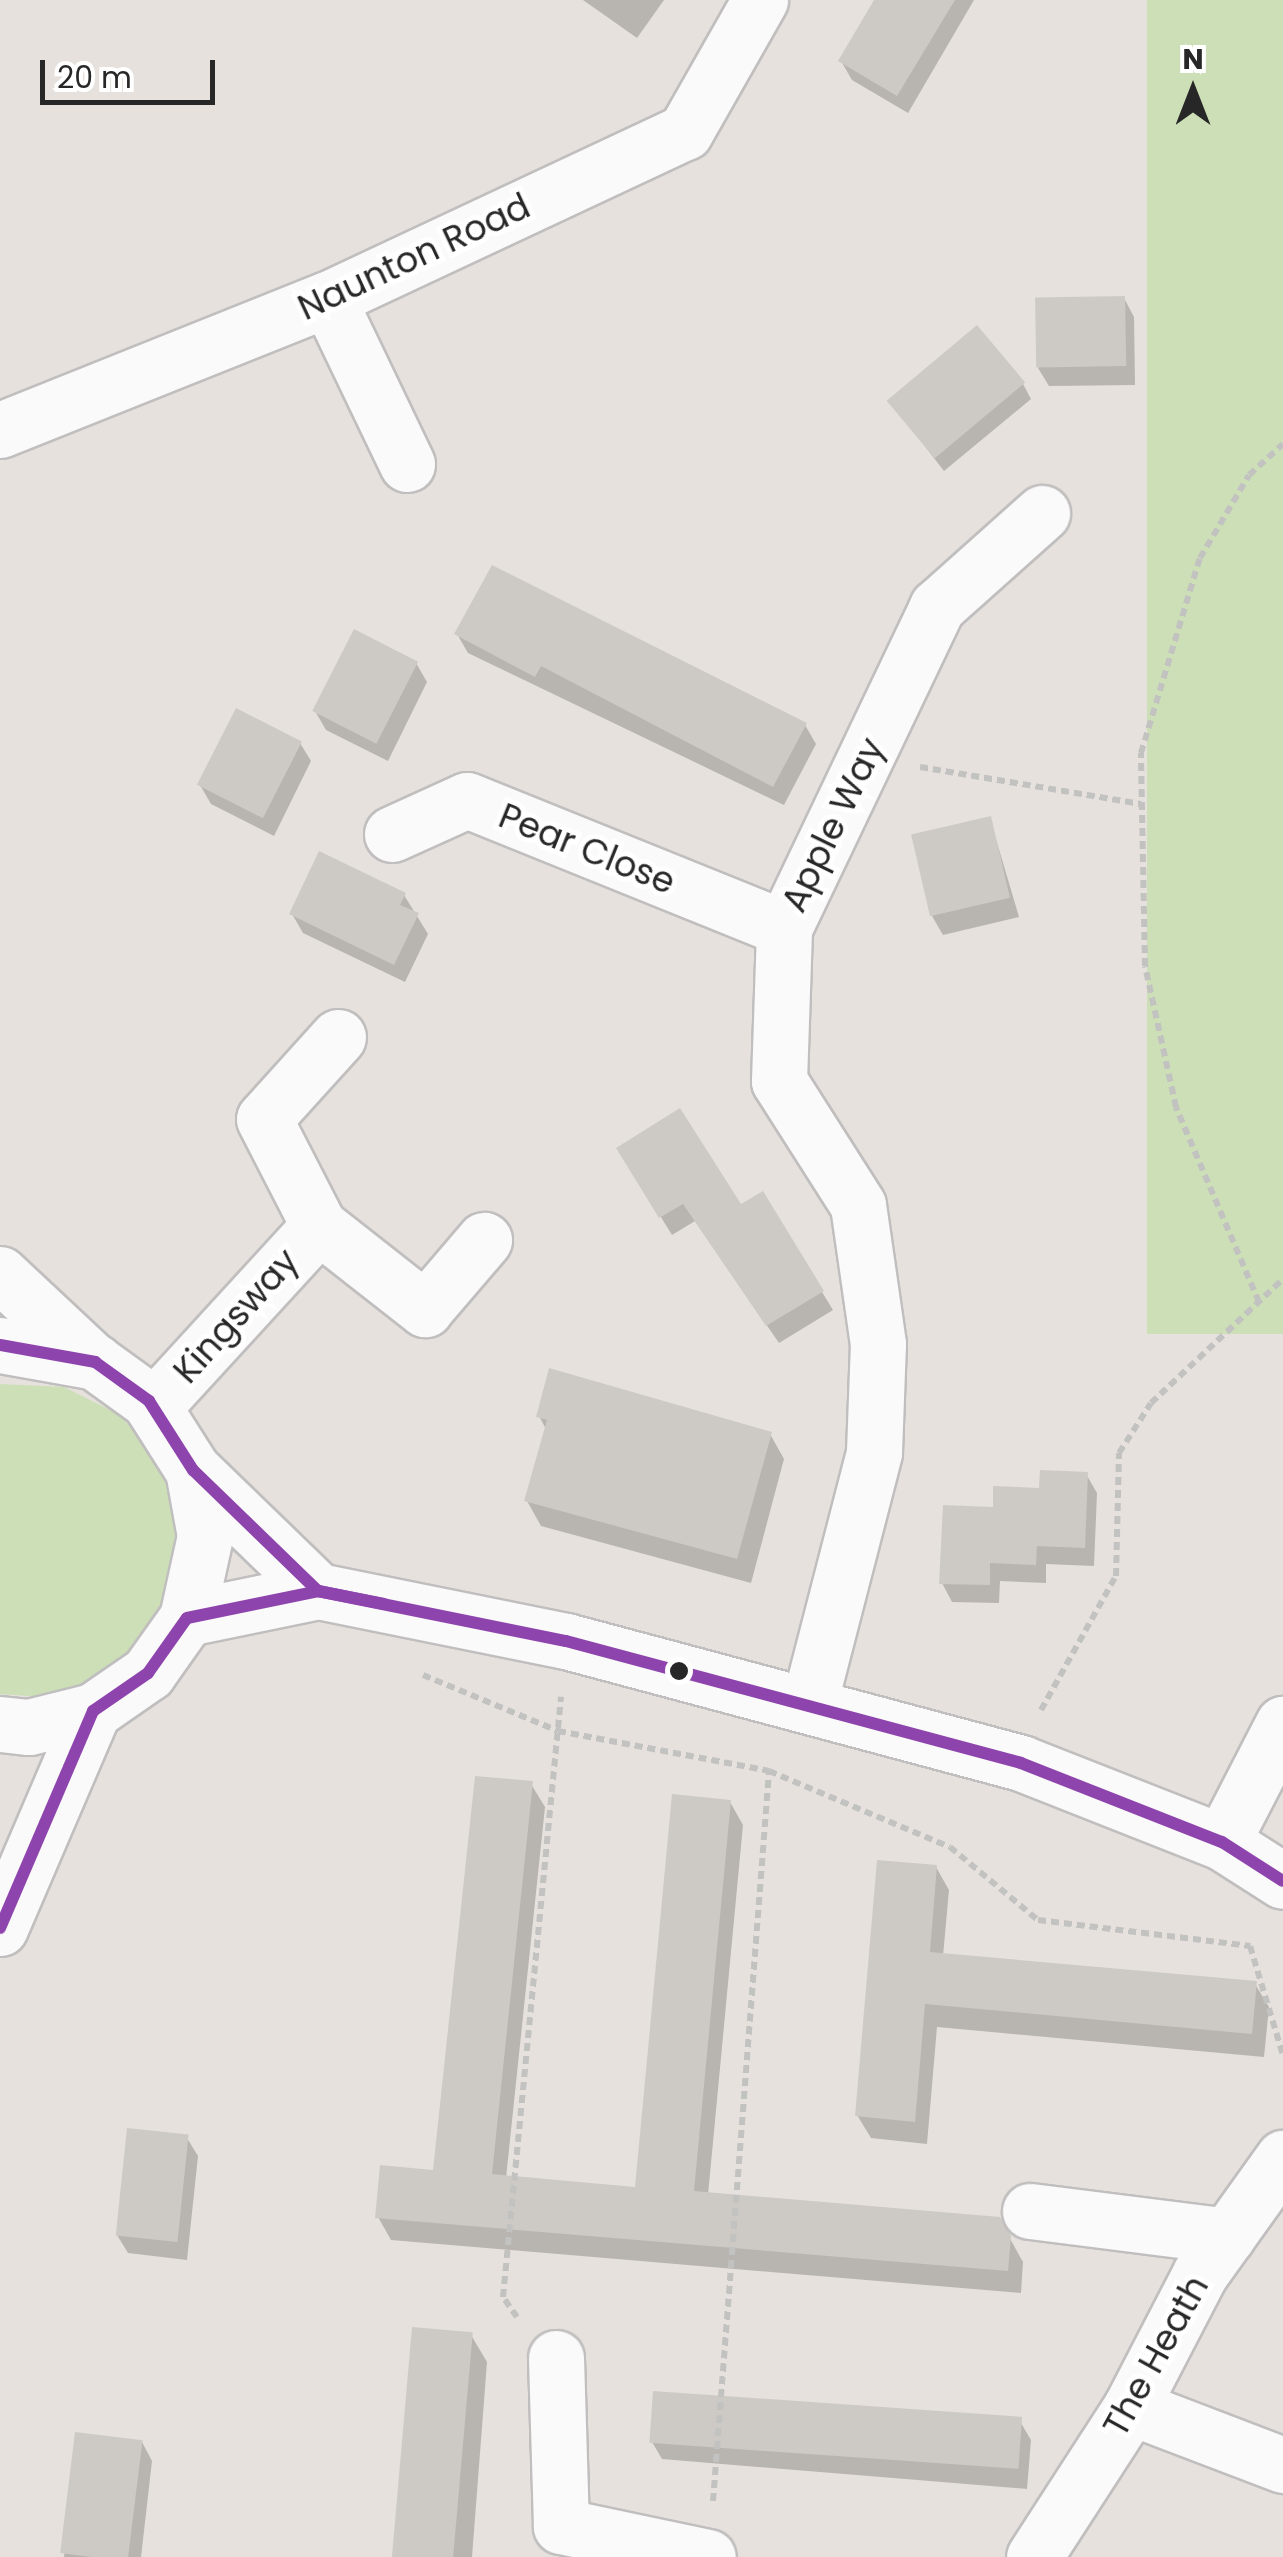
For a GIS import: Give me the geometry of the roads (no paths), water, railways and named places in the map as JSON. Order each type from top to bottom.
[{"type":"street","name":"Naunton Road","points":[[0,430],[328,298],[685,132],[760,0]]},
{"type":"street","points":[[328,298],[407,464]]},
{"type":"street","name":"Apple Way","points":[[808,1704],[874,1452],[878,1344],[858,1205],[779,1081],[784,928],[937,607],[1042,513]]},
{"type":"street","name":"Pear Close","points":[[392,834],[466,800],[784,928]]},
{"type":"street","name":"Kingsway","points":[[338,1036],[264,1119],[319,1226],[425,1309],[484,1240]]},
{"type":"street","name":"Kingsway","points":[[154,1407],[319,1226]]},
{"type":"street","points":[[0,1274],[95,1362]]},
{"type":"street","name":"Kingsway","points":[[0,1345],[95,1362],[154,1407],[193,1470],[318,1591]]},
{"type":"street","name":"Kingsway","points":[[0,1724],[29,1727],[93,1710],[148,1673],[187,1618],[206,1536],[193,1470]]},
{"type":"street","points":[[187,1618],[318,1591],[566,1641],[1021,1763],[1222,1842],[1283,1882]]},
{"type":"street","points":[[0,1928],[93,1710]]},
{"type":"street","points":[[1222,1842],[1283,1724]]},
{"type":"street","name":"The Heath","points":[[1034,2557],[1131,2407],[1227,2236],[1283,2158]]},
{"type":"street","points":[[1030,2211],[1227,2236]]},
{"type":"street","points":[[556,2358],[561,2526],[710,2537]]},
{"type":"street","points":[[1131,2407],[1283,2465]]}]
